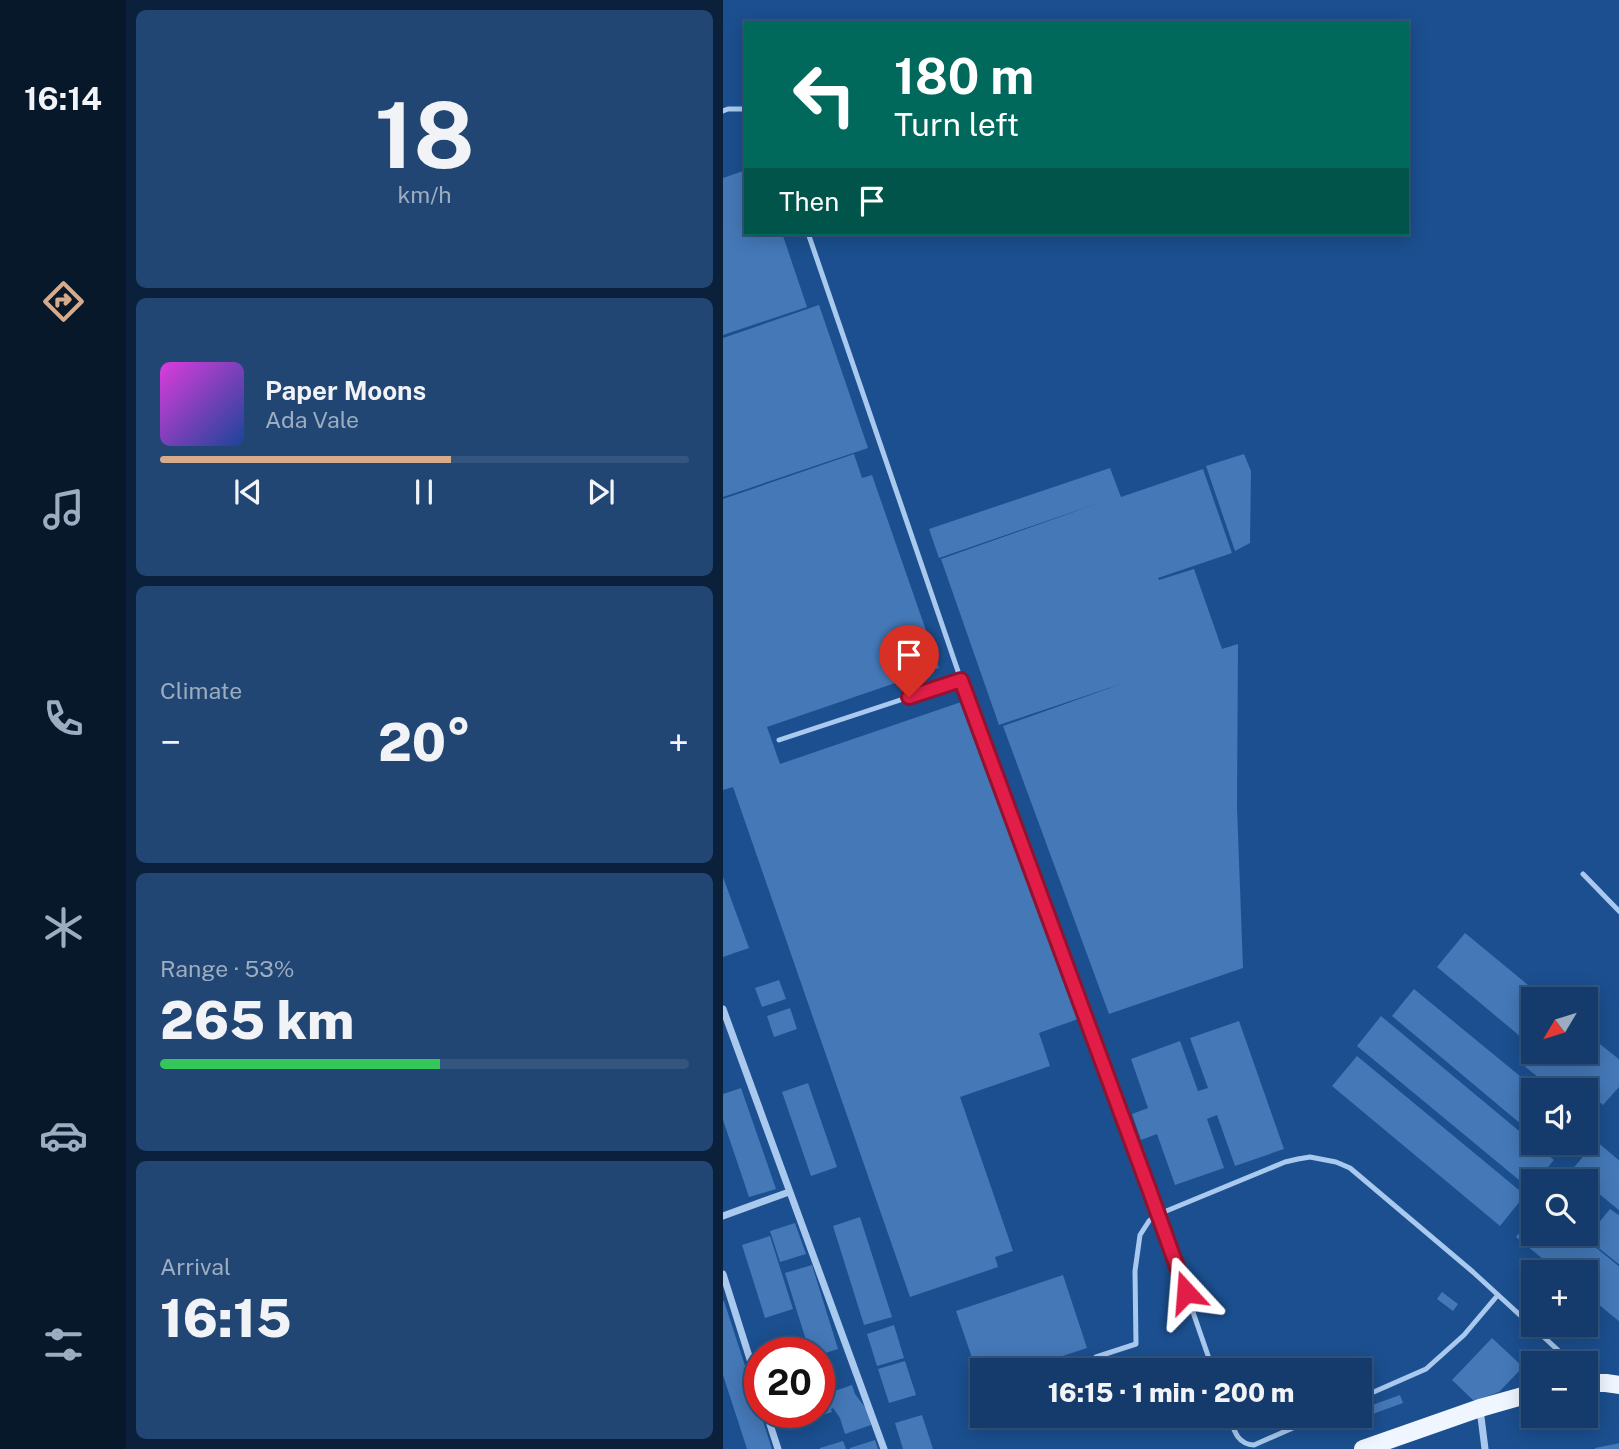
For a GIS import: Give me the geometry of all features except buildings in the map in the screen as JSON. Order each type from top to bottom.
[{"type":"main road","points":[[1598,1382],[1619,1385]]},
{"type":"main road","points":[[1363,1449],[1521,1396]]},
{"type":"street","points":[[723,1009],[884,1449]]},
{"type":"street","points":[[723,1216],[789,1192]]},
{"type":"street","points":[[723,1274],[744,1340]]},
{"type":"street","points":[[1480,1408],[1485,1449]]},
{"type":"street","points":[[771,1428],[778,1449]]},
{"type":"lane","points":[[723,111],[744,109]]},
{"type":"lane","points":[[809,235],[961,680],[1159,1214],[1209,1358]]},
{"type":"lane","points":[[779,740],[961,680]]},
{"type":"lane","points":[[1583,874],[1619,912]]},
{"type":"lane","points":[[1096,1357],[1136,1344],[1135,1271],[1140,1234],[1149,1221],[1159,1214],[1285,1163],[1310,1157],[1350,1168],[1473,1272],[1559,1351]]},
{"type":"lane","points":[[1372,1393],[1426,1368],[1464,1335],[1497,1296]]},
{"type":"lane","points":[[1233,1428],[1236,1436],[1246,1444],[1254,1445],[1293,1428]]},
{"type":"route","points":[[909,697],[961,680],[1186,1292]]}]
